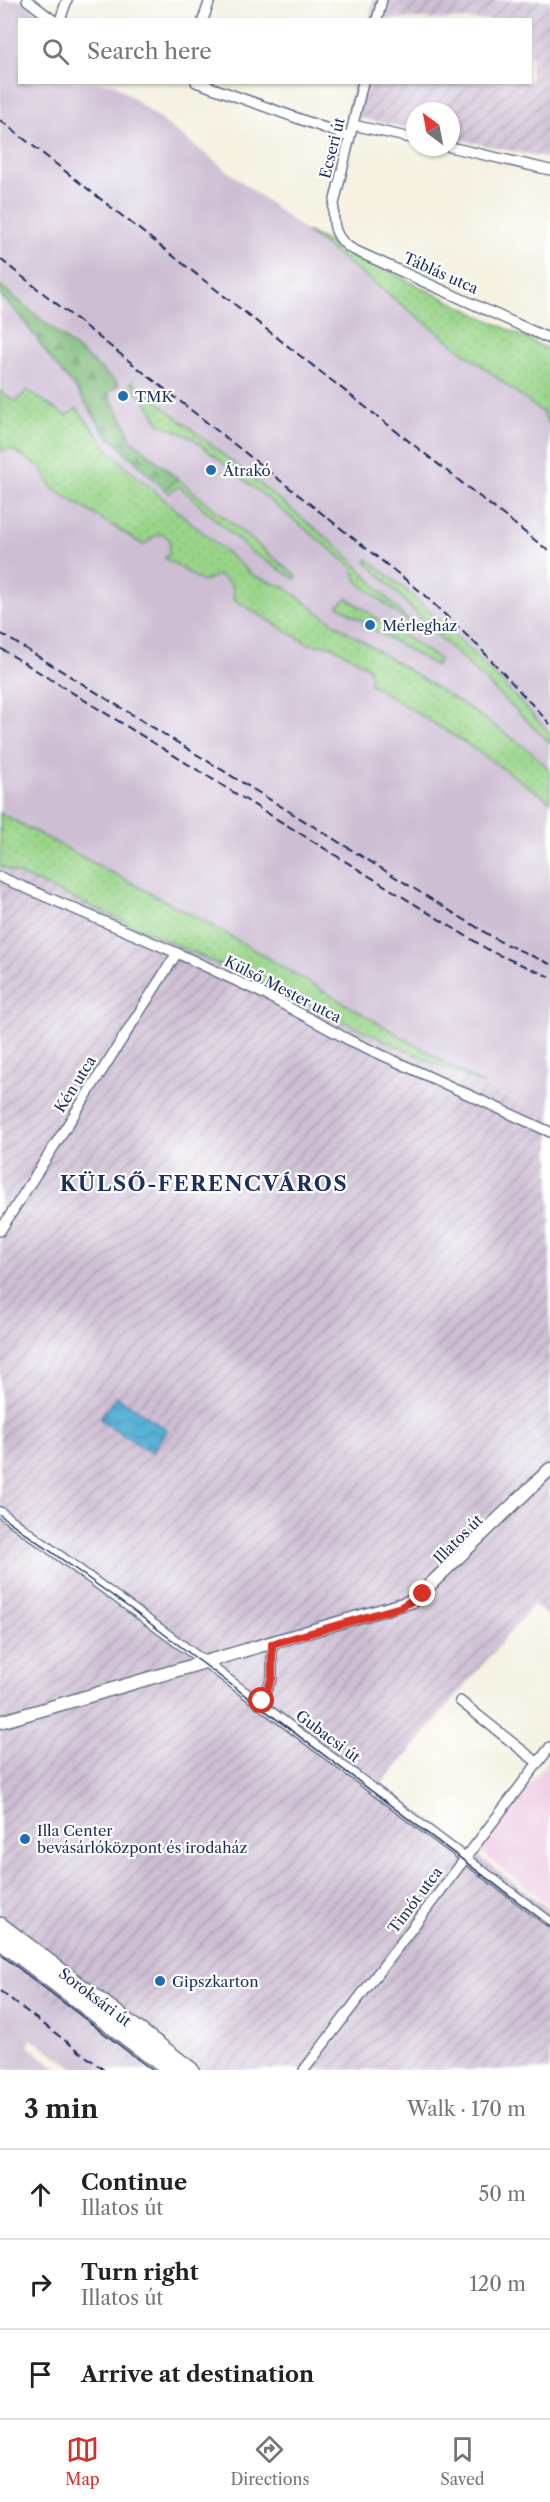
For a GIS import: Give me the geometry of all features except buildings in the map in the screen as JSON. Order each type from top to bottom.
[{"type":"main road","name":"Soroksári út","points":[[0,1925],[190,2070]]},
{"type":"main road","name":"Soroksári út","points":[[0,1941],[169,2070]]},
{"type":"street","points":[[27,0],[50,18]]},
{"type":"street","points":[[61,18],[67,0]]},
{"type":"street","points":[[203,18],[210,0]]},
{"type":"street","points":[[377,18],[379,1]]},
{"type":"street","points":[[202,84],[350,137]]},
{"type":"street","name":"Ecseri út","points":[[332,221],[363,84]]},
{"type":"street","points":[[353,125],[406,137]]},
{"type":"street","points":[[460,149],[550,170]]},
{"type":"street","name":"Táblás utca","points":[[332,221],[336,233],[348,246],[550,339]]},
{"type":"street","name":"Külső Mester utca","points":[[0,877],[177,953],[266,995],[349,1040],[550,1132]]},
{"type":"street","name":"Kén utca","points":[[0,1231],[177,953]]},
{"type":"street","name":"Illatos út","points":[[0,1722],[413,1601],[550,1469]]},
{"type":"street","name":"Gubacsi út","points":[[0,1512],[260,1703],[550,1922]]},
{"type":"street","points":[[260,1703],[272,1678],[272,1644]]},
{"type":"street","points":[[460,1701],[538,1763]]},
{"type":"street","name":"Timót utca","points":[[304,2070],[550,1747]]},
{"type":"shaded area","points":[[0,0],[21,0],[44,18],[18,18],[18,84],[114,84],[543,413],[550,425],[550,1116],[484,1085],[218,929],[0,813]]},
{"type":"shaded area","points":[[373,0],[550,0],[550,159],[460,140],[460,102],[406,102],[406,128],[346,115],[354,84],[532,84],[532,18],[369,18]]},
{"type":"shaded area","points":[[0,866],[550,1116],[550,1617],[533,1605],[382,1784],[550,1910],[550,2070],[140,2070],[0,1958]]},
{"type":"shaded area","points":[[550,1758],[550,1905],[478,1850]]},
{"type":"shaded area","points":[[0,1958],[140,2070],[78,2070],[31,2039],[28,2046],[58,2070],[0,2070]]},
{"type":"green space","points":[[306,231],[550,350],[550,425],[543,413]]},
{"type":"green space","points":[[0,285],[119,384],[109,393],[130,438],[178,479],[165,490],[105,433],[77,390],[52,361],[22,318],[0,295]]},
{"type":"green space","points":[[132,381],[343,551],[417,630],[358,582],[351,566],[191,437],[160,424],[147,403],[130,383]]},
{"type":"green space","points":[[27,390],[66,416],[77,408],[107,448],[125,466],[254,576],[284,587],[335,624],[469,708],[529,750],[550,770],[550,801],[467,744],[369,683],[371,676],[368,667],[332,646],[308,644],[233,599],[232,587],[218,575],[203,582],[165,558],[169,552],[170,540],[163,534],[154,536],[144,545],[53,489],[41,467],[11,449],[0,451],[0,391],[16,402]]},
{"type":"green space","points":[[178,479],[297,577],[295,579],[251,552],[179,486],[169,493],[165,490]]},
{"type":"green space","points":[[368,559],[439,621],[484,665],[550,733],[550,743],[428,626],[366,561]]},
{"type":"green space","points":[[347,598],[439,659],[436,666],[371,628],[376,621],[371,617],[366,623],[338,606]]},
{"type":"green space","points":[[0,813],[218,929],[484,1085],[0,866]]},
{"type":"water","points":[[116,1396],[167,1430],[151,1453],[100,1419]]},
{"type":"tram line","points":[[0,1515],[131,1609],[550,1926]]},
{"type":"tram line","points":[[0,1954],[152,2070]]},
{"type":"railway","points":[[0,120],[550,552]]},
{"type":"railway","points":[[0,259],[420,591],[479,647],[550,724]]},
{"type":"railway","points":[[0,633],[499,941],[550,964]]},
{"type":"railway","points":[[0,648],[492,952],[550,977]]},
{"type":"railway","points":[[0,1991],[104,2070]]},
{"type":"place","name":"TMK","points":[[123,396]]},
{"type":"place","name":"Átrakó","points":[[211,470]]},
{"type":"place","name":"Mérlegház","points":[[370,625]]},
{"type":"place","name":"Illa Center bevásárlóközpont és irodaház","points":[[25,1839]]},
{"type":"place","name":"Gipszkarton","points":[[160,1981]]},
{"type":"district","name":"KÜLSŐ-FERENCVÁROS","points":[[204,1183]]},
{"type":"route","points":[[262,1701],[272,1678],[274,1661],[272,1644],[401,1607],[423,1594]]}]
